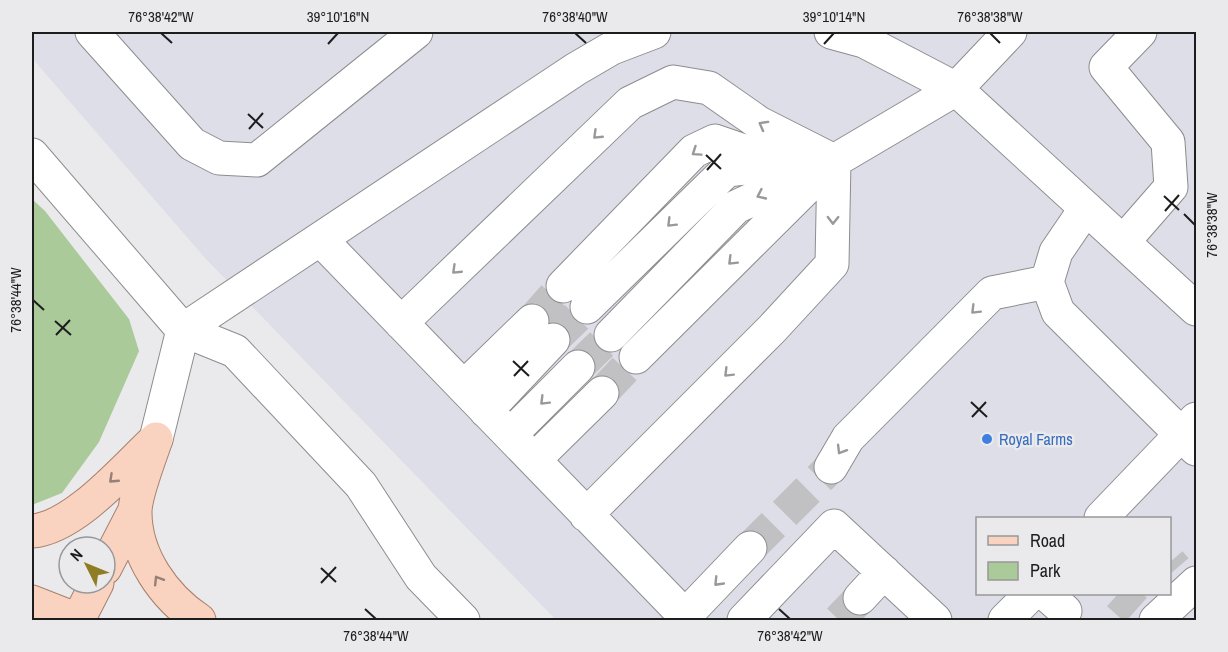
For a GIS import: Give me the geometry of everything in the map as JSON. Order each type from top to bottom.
[{"type":"main road","points":[[117,545],[135,510],[156,439]]},
{"type":"main road","points":[[32,531],[67,518],[97,494],[156,439]]},
{"type":"main road","points":[[135,510],[142,549],[159,585],[199,621]]},
{"type":"main road","points":[[32,602],[78,620],[91,595]]},
{"type":"street","points":[[92,32],[192,144],[219,158],[257,159],[416,32]]},
{"type":"street","points":[[156,439],[183,330],[576,69],[612,48],[654,32]]},
{"type":"street","points":[[831,32],[864,40],[956,89],[1195,305]]},
{"type":"street","points":[[610,334],[736,207],[834,162],[956,89],[1010,32]]},
{"type":"street","points":[[1123,242],[1171,187],[1168,142],[1106,67],[1140,32]]},
{"type":"street","points":[[401,323],[630,104],[673,82],[709,88],[759,123],[834,162]]},
{"type":"street","points":[[575,296],[694,151],[715,141],[744,151],[834,162]]},
{"type":"street","points":[[32,155],[183,330],[235,351],[361,485],[421,577],[464,621]]},
{"type":"street","points":[[636,357],[834,162]]},
{"type":"street","points":[[586,515],[772,329],[832,264],[834,162]]},
{"type":"street","points":[[1086,208],[1056,252],[1047,282],[1058,312],[1192,434],[1111,515]]},
{"type":"street","points":[[321,240],[687,618],[750,548]]},
{"type":"street","points":[[831,467],[848,438],[992,293],[1047,282]]},
{"type":"street","points":[[464,387],[542,330],[486,411]]},
{"type":"street","points":[[510,435],[578,368]]},
{"type":"street","points":[[534,460],[602,393]]},
{"type":"street","points":[[744,621],[834,526],[884,572],[916,614]]},
{"type":"street","points":[[860,598],[884,572]]},
{"type":"street","points":[[1171,595],[1189,579]]},
{"type":"street","points":[[1005,621],[1030,595]]},
{"type":"street","points":[[1146,617],[1171,595]]},
{"type":"shaded area","points":[[32,32],[1196,32],[1196,620],[556,620],[205,258],[32,58]]},
{"type":"green space","points":[[32,199],[45,211],[129,319],[139,351],[99,442],[62,493],[32,505]]},
{"type":"tunnel","points":[[532,321],[563,286]]},
{"type":"tunnel","points":[[553,340],[587,307]]},
{"type":"tunnel","points":[[578,367],[611,335]]},
{"type":"tunnel","points":[[602,393],[636,357]]},
{"type":"tunnel","points":[[750,548],[831,467]]},
{"type":"tunnel","points":[[1171,563],[1176,569]]},
{"type":"tunnel","points":[[1119,595],[1136,610]]},
{"type":"tunnel","points":[[839,620],[860,598]]},
{"type":"place","name":"Royal Farms","points":[[987,439]]}]
